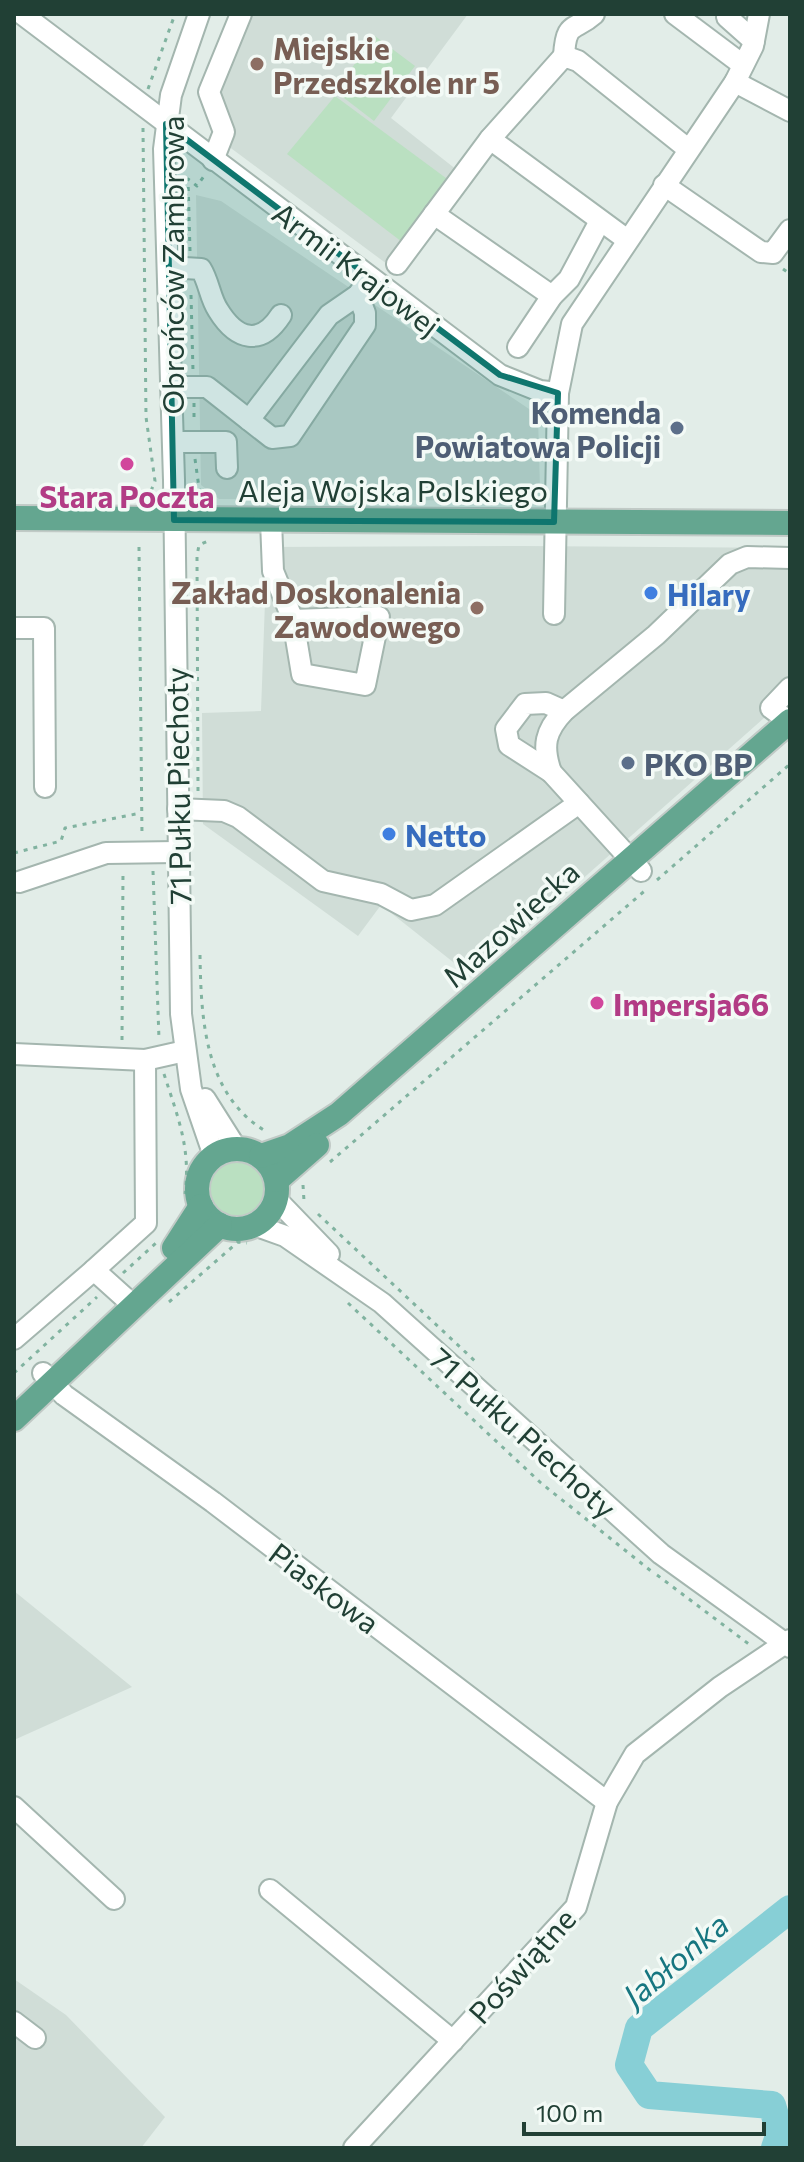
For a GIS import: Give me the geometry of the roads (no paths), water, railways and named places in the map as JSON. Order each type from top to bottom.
[{"type":"main road","name":"Aleja Wojska Polskiego","points":[[14,518],[784,525]]},
{"type":"main road","name":"Mazowiecka","points":[[276,1189],[790,726]]},
{"type":"main road","name":"Mazowiecka","points":[[269,1147],[290,1146],[339,1114],[636,865]]},
{"type":"main road","points":[[129,1302],[196,1220],[193,1202],[203,1167],[225,1152],[269,1147],[276,1189],[268,1215],[252,1234],[220,1225],[193,1202]]},
{"type":"main road","points":[[14,1419],[48,1378],[129,1302],[220,1225]]},
{"type":"main road","points":[[14,1400],[48,1378]]},
{"type":"street","name":"Armii Krajowej","points":[[22,14],[213,160],[364,286],[500,375],[540,391],[558,393]]},
{"type":"street","name":"Obrońców Zambrowa","points":[[174,520],[166,124],[178,70],[199,14]]},
{"type":"street","points":[[213,160],[224,132],[209,92],[241,14]]},
{"type":"street","points":[[397,264],[490,139],[564,56],[565,38],[575,24],[594,14]]},
{"type":"street","points":[[675,14],[739,73],[790,111]]},
{"type":"street","points":[[729,14],[727,17],[754,41]]},
{"type":"street","points":[[554,614],[558,393],[572,324],[739,73],[754,41],[759,14]]},
{"type":"street","points":[[564,56],[578,61],[688,149]]},
{"type":"street","points":[[490,139],[626,239]]},
{"type":"street","points":[[664,185],[761,252],[773,253],[790,230]]},
{"type":"street","points":[[434,214],[552,296]]},
{"type":"street","points":[[518,347],[552,296],[569,279],[600,221]]},
{"type":"street","points":[[168,267],[201,269],[217,309],[231,326],[250,338],[260,337],[272,329],[281,315]]},
{"type":"street","points":[[249,420],[329,315],[364,286]]},
{"type":"street","points":[[171,387],[207,387],[272,438],[290,436],[365,325],[364,286]]},
{"type":"street","points":[[173,442],[226,442],[227,468]]},
{"type":"street","name":"71 Pułku Piechoty","points":[[174,520],[181,1014],[185,1051],[225,1152]]},
{"type":"street","points":[[271,521],[273,571],[293,620],[302,674],[365,685],[379,617],[293,620]]},
{"type":"street","points":[[551,772],[545,743],[552,723],[564,711],[656,635],[730,564],[747,557],[790,558]]},
{"type":"street","points":[[14,628],[44,628],[45,787]]},
{"type":"street","points":[[790,688],[771,708],[790,726]]},
{"type":"street","points":[[564,711],[546,703],[525,704],[506,729],[509,745],[551,772],[636,865]]},
{"type":"street","points":[[178,809],[224,811],[238,817],[323,881],[381,894],[411,910],[435,905],[579,803]]},
{"type":"street","points":[[19,882],[106,853],[177,852]]},
{"type":"street","points":[[14,1054],[122,1056],[152,1060],[185,1051]]},
{"type":"street","points":[[14,1339],[146,1223],[152,1060]]},
{"type":"street","points":[[276,1189],[295,1222],[382,1303]]},
{"type":"street","name":"71 Pułku Piechoty","points":[[252,1234],[285,1236],[382,1303],[661,1554],[788,1644]]},
{"type":"street","points":[[94,1270],[129,1302]]},
{"type":"street","name":"Piaskowa","points":[[48,1378],[607,1802]]},
{"type":"street","name":"Poświątne","points":[[354,2148],[576,1907],[607,1802],[635,1754],[763,1658],[788,1644]]},
{"type":"street","points":[[14,1807],[114,1899]]},
{"type":"street","name":"Poświątne","points":[[270,1890],[453,2041]]},
{"type":"street","points":[[14,2022],[35,2038]]},
{"type":"waterway","name":"Jabłonka","points":[[775,2148],[780,2133],[772,2105],[649,2095],[629,2065],[639,2028],[790,1909]]},
{"type":"place","name":"Miejskie Przedszkole nr 5","points":[[257,64]]},
{"type":"place","name":"Komenda Powiatowa Policji","points":[[677,428]]},
{"type":"place","name":"Stara Poczta","points":[[127,464]]},
{"type":"place","name":"Hilary","points":[[651,593]]},
{"type":"place","name":"Zakład Doskonalenia Zawodowego","points":[[477,608]]},
{"type":"place","name":"PKO BP","points":[[628,763]]},
{"type":"place","name":"Netto","points":[[389,834]]},
{"type":"place","name":"Impersja66","points":[[597,1003]]}]
